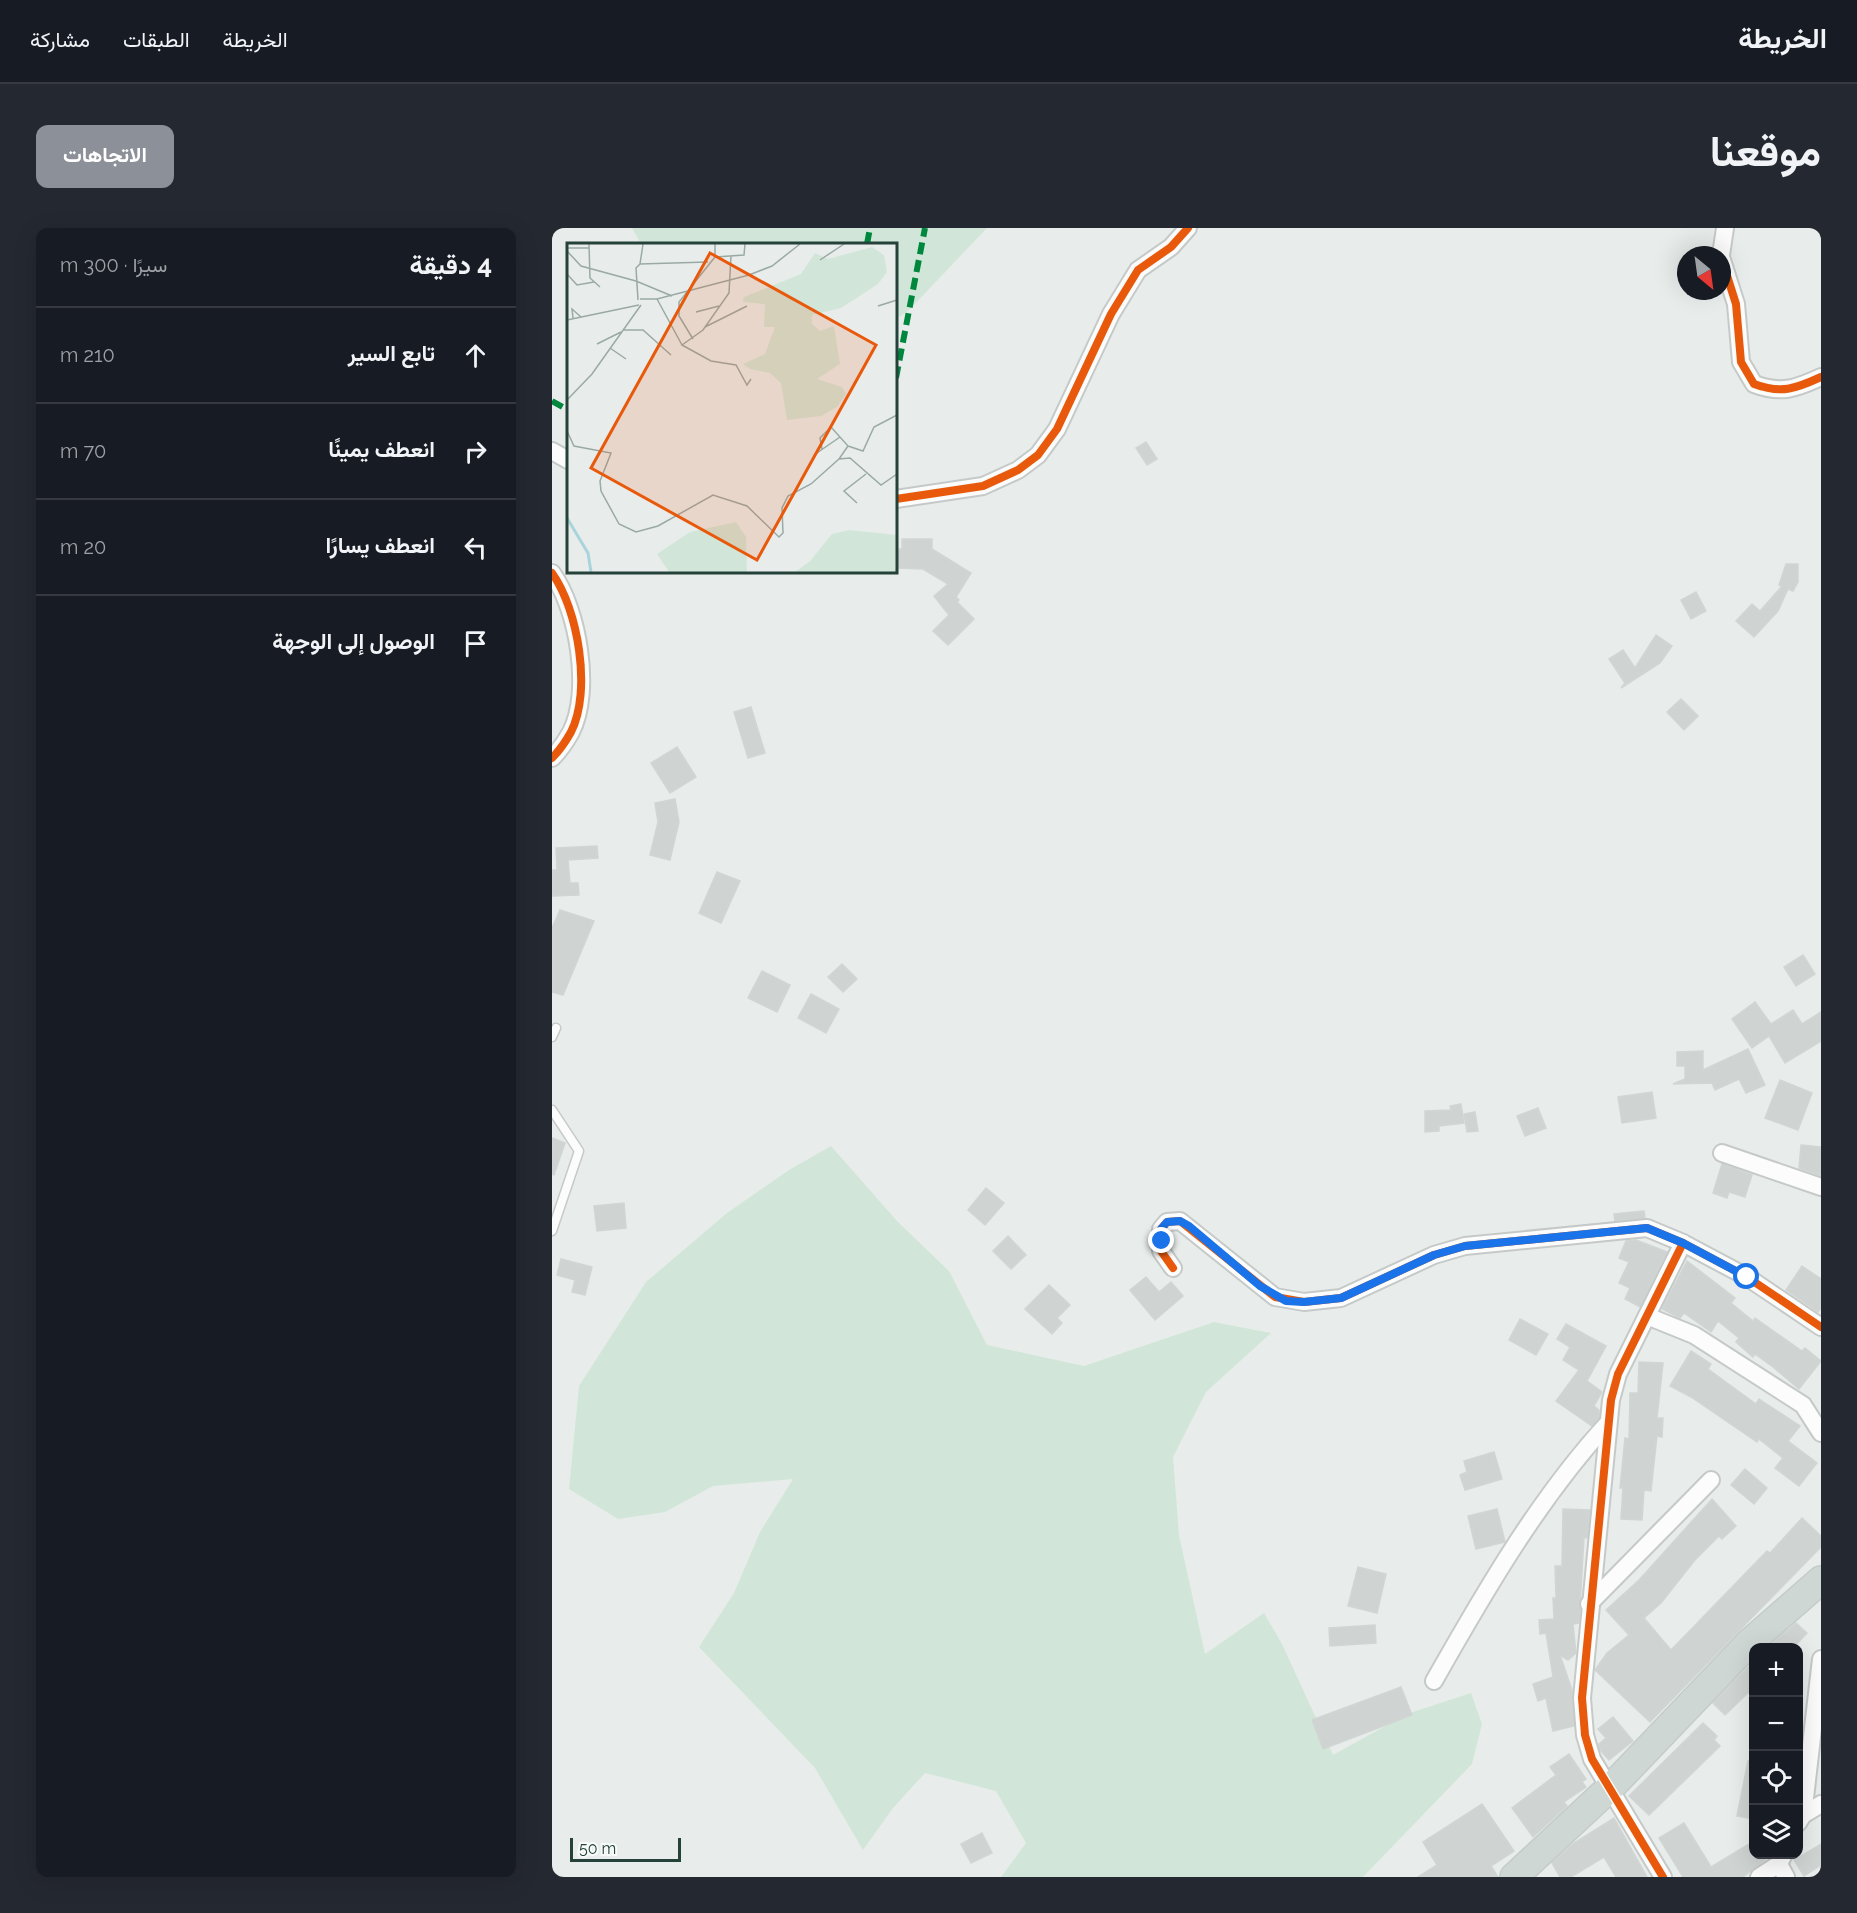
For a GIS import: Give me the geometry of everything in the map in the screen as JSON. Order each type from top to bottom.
[{"type":"main road","points":[[1514,1877],[1608,1788],[1749,1644],[1821,1580]]},
{"type":"street","points":[[897,499],[983,486],[1018,470],[1038,455],[1056,429],[1111,314],[1138,270],[1171,247],[1188,228]]},
{"type":"street","points":[[1722,246],[1725,228]]},
{"type":"street","points":[[1731,288],[1736,304],[1741,362],[1754,384],[1775,391],[1801,386],[1821,376]]},
{"type":"street","points":[[552,451],[567,459]]},
{"type":"street","points":[[552,573],[564,591],[573,614],[580,653],[578,708],[572,732],[552,758]]},
{"type":"street","points":[[1722,1153],[1821,1187]]},
{"type":"street","points":[[1173,1268],[1161,1251],[1161,1229],[1167,1222],[1180,1221],[1275,1297],[1304,1302],[1341,1298],[1434,1255],[1465,1246],[1647,1228],[1683,1243],[1747,1277],[1821,1327]]},
{"type":"street","points":[[1663,1877],[1592,1759],[1585,1735],[1582,1698],[1589,1604],[1608,1423],[1618,1374],[1683,1243]]},
{"type":"street","points":[[1647,1316],[1694,1335],[1803,1406],[1821,1433]]},
{"type":"street","points":[[1434,1681],[1544,1501],[1573,1461],[1608,1423]]},
{"type":"street","points":[[1589,1604],[1711,1480]]},
{"type":"street","points":[[1803,1805],[1821,1659]]},
{"type":"street","points":[[1803,1818],[1821,1804]]},
{"type":"street","points":[[1759,1877],[1783,1865]]},
{"type":"lane","points":[[552,1037],[556,1028]]},
{"type":"lane","points":[[552,1110],[579,1151],[552,1231]]},
{"type":"green space","points":[[632,228],[987,228],[908,311],[897,318],[897,243],[640,243]]},
{"type":"green space","points":[[831,1146],[897,1221],[949,1271],[987,1345],[1084,1366],[1214,1322],[1271,1333],[1206,1392],[1173,1457],[1179,1535],[1205,1654],[1264,1613],[1282,1644],[1333,1755],[1407,1714],[1471,1693],[1482,1724],[1472,1764],[1363,1877],[1001,1877],[1026,1843],[996,1791],[925,1773],[893,1808],[863,1850],[815,1768],[699,1647],[734,1593],[760,1532],[793,1479],[713,1486],[665,1512],[618,1519],[569,1489],[579,1386],[646,1282],[727,1213],[789,1170]]},
{"type":"building","points":[[1146,442],[1157,459],[1147,465],[1136,448]]},
{"type":"building","points":[[902,539],[932,539],[932,549],[971,573],[956,597],[959,600],[957,602],[974,619],[948,645],[933,631],[949,615],[934,596],[948,584],[923,569],[897,568],[897,549],[902,549]]},
{"type":"building","points":[[1786,564],[1798,564],[1798,582],[1793,591],[1788,589],[1778,611],[1754,637],[1736,621],[1752,604],[1760,611],[1782,586],[1779,585]]},
{"type":"building","points":[[1696,592],[1706,611],[1691,619],[1681,600]]},
{"type":"building","points":[[1656,635],[1672,646],[1660,663],[1621,688],[1625,683],[1609,659],[1623,650],[1635,668]]},
{"type":"building","points":[[1681,699],[1698,716],[1684,730],[1667,712]]},
{"type":"building","points":[[751,707],[765,753],[748,758],[734,712]]},
{"type":"building","points":[[677,747],[696,777],[670,793],[651,763]]},
{"type":"building","points":[[675,799],[679,822],[670,860],[650,855],[658,822],[655,803]]},
{"type":"building","points":[[597,846],[598,858],[568,860],[570,883],[578,883],[579,895],[552,896],[552,870],[557,870],[556,848]]},
{"type":"building","points":[[717,872],[740,881],[721,923],[699,913]]},
{"type":"building","points":[[560,910],[594,921],[563,995],[552,992],[552,928]]},
{"type":"building","points":[[1803,955],[1815,974],[1796,986],[1784,967]]},
{"type":"building","points":[[842,964],[857,979],[843,992],[828,977]]},
{"type":"building","points":[[762,971],[790,985],[777,1012],[748,998]]},
{"type":"building","points":[[811,994],[839,1009],[826,1033],[798,1018]]},
{"type":"building","points":[[1755,1002],[1771,1024],[1793,1010],[1802,1024],[1821,1012],[1821,1041],[1785,1063],[1769,1036],[1752,1048],[1732,1019]]},
{"type":"building","points":[[1748,1049],[1765,1085],[1746,1093],[1739,1079],[1715,1090],[1712,1083],[1673,1084],[1685,1079],[1685,1066],[1677,1066],[1677,1052],[1703,1051],[1703,1070]]},
{"type":"building","points":[[1780,1080],[1812,1093],[1798,1130],[1765,1118]]},
{"type":"building","points":[[1652,1092],[1656,1118],[1622,1123],[1618,1097]]},
{"type":"building","points":[[1461,1104],[1464,1123],[1439,1126],[1439,1131],[1425,1132],[1425,1111],[1451,1110],[1450,1106]]},
{"type":"building","points":[[1538,1108],[1546,1128],[1525,1136],[1517,1116]]},
{"type":"building","points":[[1475,1112],[1478,1131],[1467,1132],[1464,1114]]},
{"type":"building","points":[[552,1138],[565,1143],[554,1175],[552,1174]]},
{"type":"building","points":[[1801,1145],[1821,1147],[1821,1176],[1799,1168]]},
{"type":"building","points":[[1722,1164],[1752,1175],[1745,1197],[1729,1192],[1727,1198],[1713,1193]]},
{"type":"building","points":[[986,1188],[1004,1203],[985,1225],[968,1210]]},
{"type":"building","points":[[624,1203],[626,1228],[597,1231],[594,1206]]},
{"type":"building","points":[[1644,1211],[1645,1218],[1615,1221],[1614,1214]]},
{"type":"building","points":[[1008,1236],[1026,1255],[1011,1269],[993,1251]]},
{"type":"building","points":[[1636,1240],[1667,1252],[1640,1307],[1625,1299],[1630,1288],[1619,1283],[1629,1262],[1619,1258],[1626,1241]]},
{"type":"building","points":[[561,1259],[592,1267],[585,1295],[572,1292],[575,1280],[557,1275]]},
{"type":"building","points":[[1687,1261],[1735,1298],[1731,1303],[1753,1321],[1755,1318],[1802,1351],[1805,1348],[1821,1361],[1799,1389],[1755,1354],[1753,1357],[1736,1342],[1739,1338],[1718,1321],[1711,1332],[1684,1313],[1680,1318],[1662,1309]]},
{"type":"building","points":[[1802,1266],[1821,1279],[1821,1308],[1818,1312],[1786,1290]]},
{"type":"building","points":[[1146,1277],[1159,1292],[1171,1282],[1183,1296],[1155,1320],[1130,1290]]},
{"type":"building","points":[[1049,1285],[1070,1305],[1057,1318],[1062,1323],[1052,1334],[1025,1309]]},
{"type":"building","points":[[1520,1319],[1548,1334],[1536,1355],[1509,1340]]},
{"type":"building","points":[[1566,1324],[1606,1346],[1587,1381],[1602,1392],[1594,1406],[1599,1410],[1599,1418],[1592,1426],[1556,1401],[1579,1370],[1563,1360],[1570,1347],[1557,1339]]},
{"type":"building","points":[[1691,1351],[1711,1364],[1708,1369],[1756,1404],[1759,1399],[1800,1426],[1788,1441],[1817,1463],[1799,1486],[1775,1468],[1783,1458],[1759,1439],[1757,1442],[1691,1397],[1670,1386]]},
{"type":"building","points":[[1639,1362],[1663,1363],[1657,1418],[1663,1418],[1662,1437],[1657,1436],[1651,1491],[1644,1490],[1642,1520],[1621,1519],[1623,1488],[1620,1488],[1625,1438],[1629,1439],[1630,1393],[1638,1393]]},
{"type":"building","points":[[1494,1452],[1502,1479],[1465,1490],[1460,1475],[1467,1472],[1464,1461]]},
{"type":"building","points":[[1745,1469],[1767,1488],[1754,1504],[1731,1485]]},
{"type":"building","points":[[1712,1499],[1736,1526],[1722,1539],[1719,1536],[1695,1560],[1661,1603],[1644,1618],[1671,1650],[1767,1551],[1770,1553],[1802,1518],[1821,1536],[1821,1547],[1650,1722],[1595,1670],[1607,1653],[1629,1635],[1606,1610],[1639,1580]]},
{"type":"building","points":[[1497,1509],[1505,1542],[1476,1549],[1468,1516]]},
{"type":"building","points":[[1563,1509],[1590,1510],[1587,1538],[1584,1537],[1579,1623],[1573,1624],[1576,1653],[1568,1660],[1560,1655],[1572,1690],[1574,1726],[1553,1731],[1546,1698],[1538,1701],[1533,1684],[1553,1677],[1546,1633],[1540,1634],[1539,1620],[1554,1619],[1555,1566],[1562,1566]]},
{"type":"building","points":[[1358,1567],[1386,1574],[1377,1613],[1348,1606]]},
{"type":"building","points":[[1796,1623],[1807,1633],[1798,1643],[1773,1643]]},
{"type":"building","points":[[1375,1625],[1376,1643],[1330,1646],[1329,1628]]},
{"type":"building","points":[[1749,1666],[1749,1692],[1725,1715],[1713,1703]]},
{"type":"building","points":[[1401,1687],[1412,1715],[1323,1749],[1312,1720]]},
{"type":"building","points":[[1613,1717],[1633,1741],[1609,1760],[1600,1750],[1599,1744],[1606,1738],[1598,1729]]},
{"type":"building","points":[[1703,1723],[1717,1736],[1714,1740],[1720,1746],[1649,1815],[1629,1796]]},
{"type":"building","points":[[1569,1754],[1586,1779],[1582,1782],[1586,1787],[1564,1802],[1567,1806],[1533,1837],[1512,1808],[1556,1775],[1550,1767]]},
{"type":"building","points":[[1748,1761],[1749,1761],[1749,1818],[1737,1816]]},
{"type":"building","points":[[1482,1804],[1514,1851],[1491,1866],[1498,1877],[1418,1877],[1437,1865],[1423,1842]]},
{"type":"building","points":[[1614,1818],[1647,1877],[1616,1877],[1604,1857],[1571,1877],[1560,1877],[1552,1863],[1574,1843]]},
{"type":"building","points":[[1684,1823],[1711,1867],[1749,1844],[1749,1859],[1766,1859],[1743,1877],[1683,1877],[1659,1838]]},
{"type":"building","points":[[982,1833],[992,1853],[971,1863],[961,1844]]},
{"type":"building","points":[[1821,1844],[1821,1865],[1804,1876],[1794,1860],[1803,1859],[1803,1855]]},
{"type":"marked path","points":[[867,243],[870,228]]},
{"type":"marked path","points":[[897,373],[925,228]]},
{"type":"marked path","points":[[552,401],[567,409]]},
{"type":"cycle path","points":[[897,499],[983,486],[1018,470],[1038,455],[1057,429],[1111,314],[1138,270],[1171,247],[1188,228]]},
{"type":"cycle path","points":[[1731,288],[1736,304],[1741,362],[1754,384],[1772,389],[1788,389],[1821,377]]},
{"type":"cycle path","points":[[552,573],[569,607],[575,628],[581,673],[581,695],[577,715],[571,732],[552,758]]},
{"type":"cycle path","points":[[1173,1268],[1161,1251],[1161,1229],[1167,1222],[1180,1221],[1275,1297],[1304,1302],[1341,1298],[1434,1255],[1465,1246],[1647,1228],[1683,1243]]},
{"type":"cycle path","points":[[1663,1877],[1592,1759],[1585,1735],[1582,1698],[1611,1400],[1618,1374],[1683,1243],[1747,1277],[1821,1327]]},
{"type":"route","points":[[1162,1241],[1161,1229],[1167,1222],[1180,1221],[1260,1286],[1275,1297],[1286,1301],[1304,1302],[1341,1298],[1411,1264],[1465,1246],[1647,1228],[1683,1243],[1747,1277]]}]
